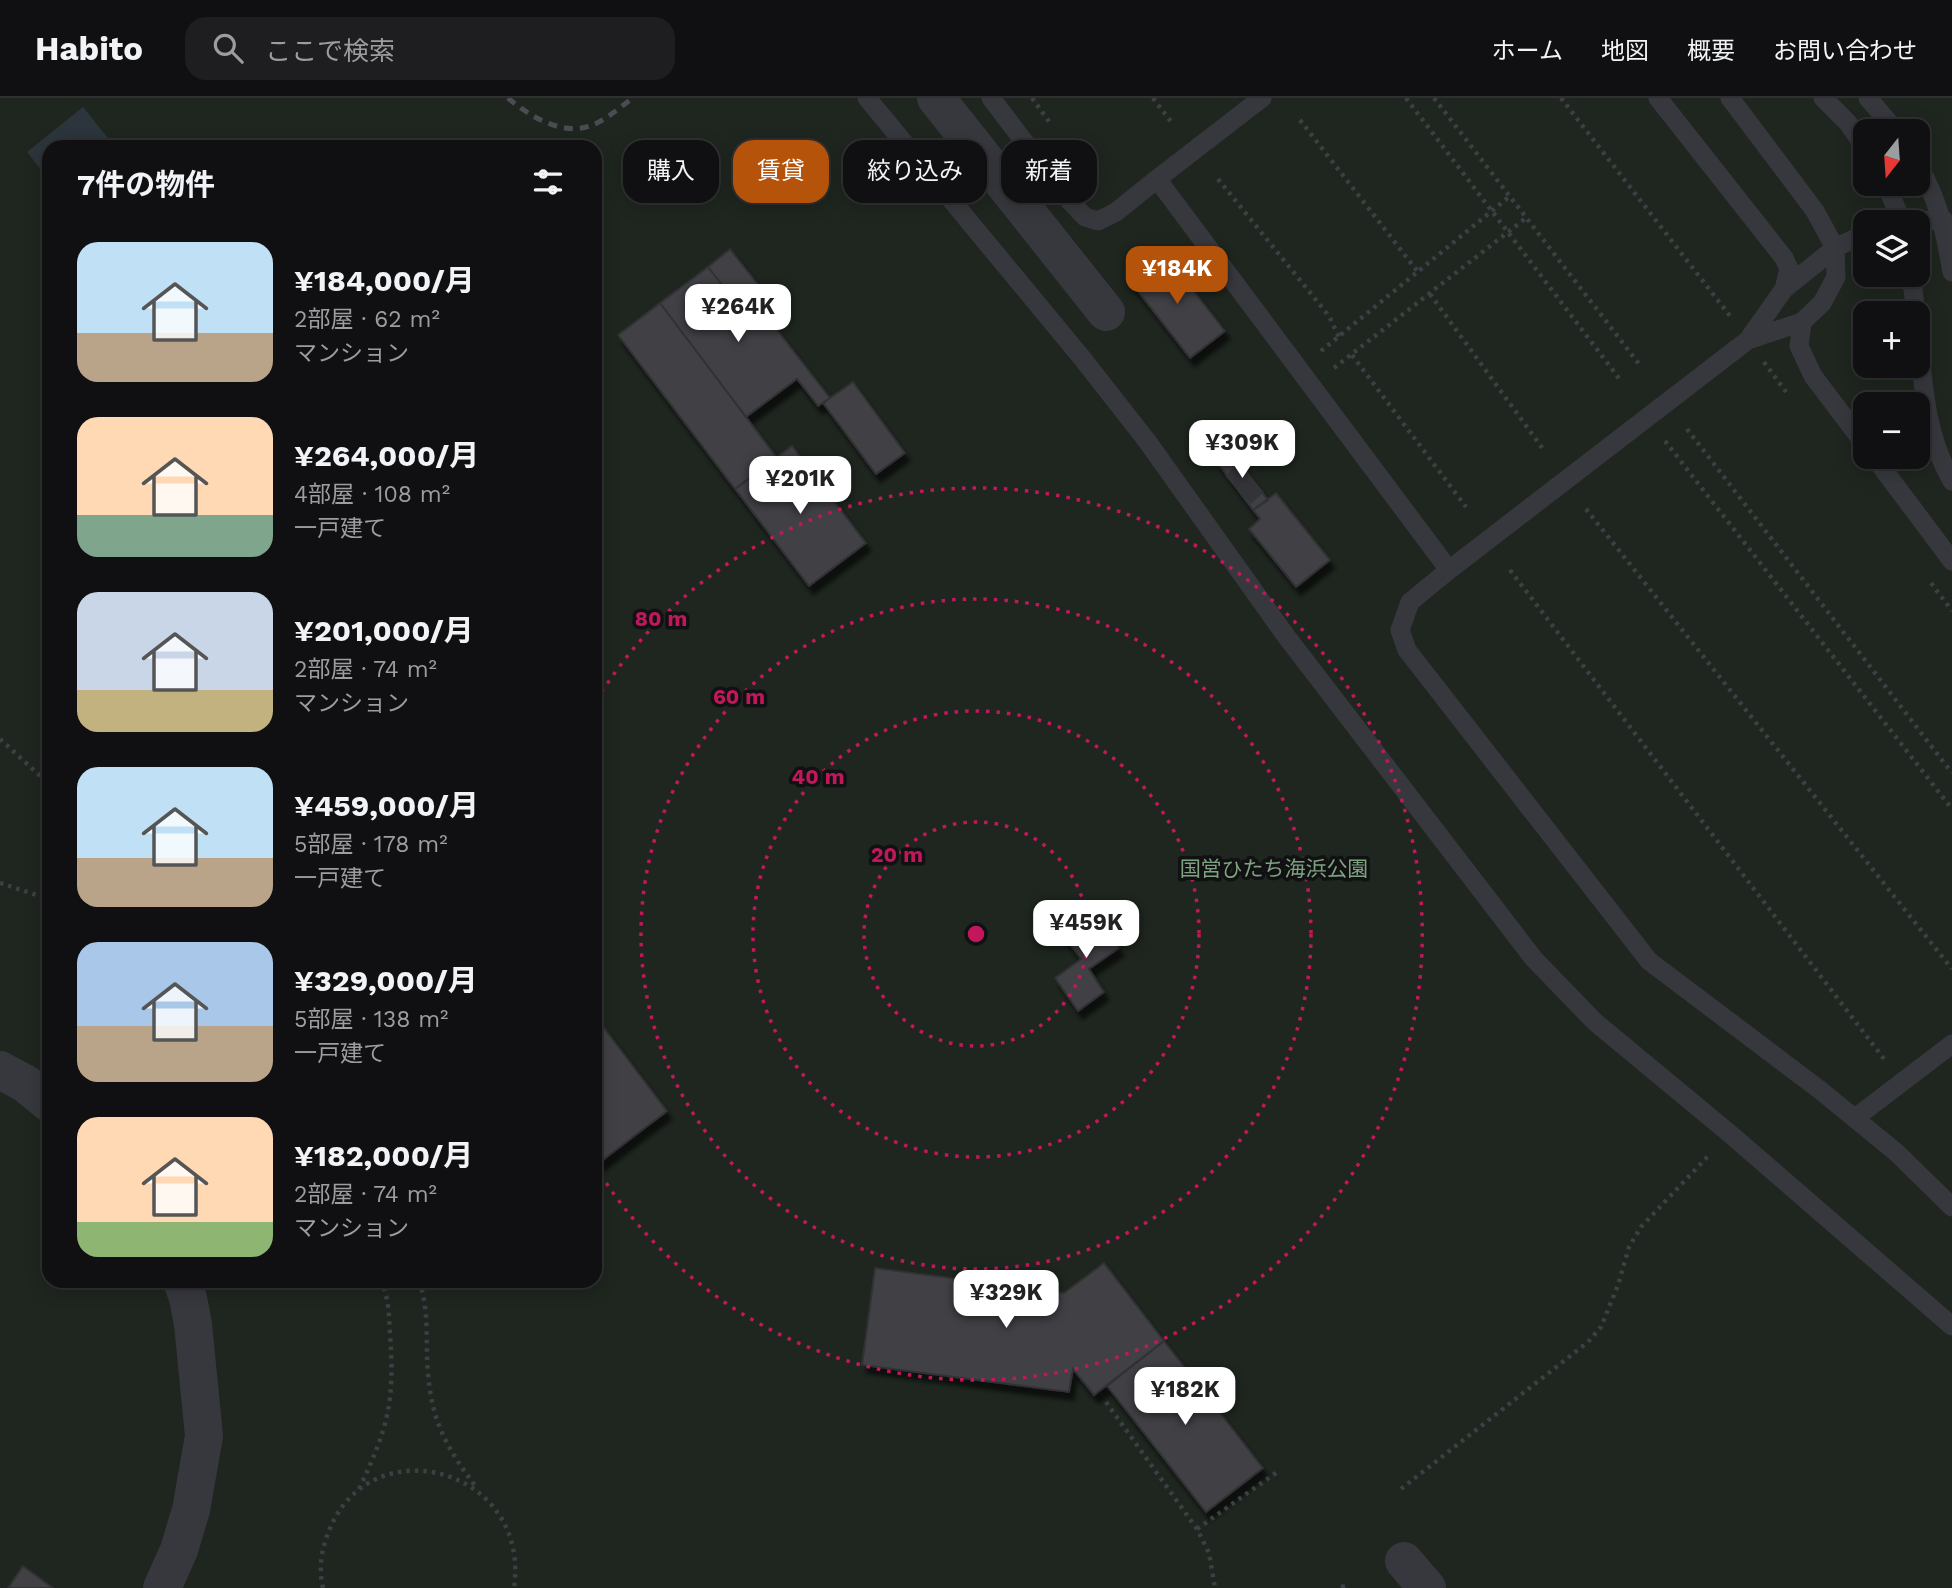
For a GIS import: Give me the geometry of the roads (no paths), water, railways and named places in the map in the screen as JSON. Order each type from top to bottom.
[{"type":"street","points":[[936,98],[1106,312]]},
{"type":"street","points":[[0,1070],[26,1084],[42,1097]]},
{"type":"street","points":[[162,1588],[180,1550],[191,1510],[204,1436],[192,1324],[184,1288]]},
{"type":"lane","points":[[867,98],[1147,441],[1286,636],[1534,959],[1595,1022],[1729,1133],[1952,1326]]},
{"type":"lane","points":[[991,98],[1067,198],[1085,217],[1098,221],[1116,212],[1262,98]]},
{"type":"lane","points":[[1658,98],[1784,258],[1789,269],[1784,289]]},
{"type":"lane","points":[[1730,98],[1815,211],[1835,248],[1836,277],[1822,303],[1802,322],[1748,340]]},
{"type":"lane","points":[[1824,98],[1853,130]]},
{"type":"lane","points":[[1868,98],[1886,119]]},
{"type":"lane","points":[[1157,179],[1449,570]]},
{"type":"lane","points":[[1930,186],[1943,219],[1952,272]]},
{"type":"lane","points":[[1930,220],[1943,219]]},
{"type":"lane","points":[[1853,239],[1835,248],[1784,289],[1748,340],[1410,602],[1401,630],[1407,650],[1649,961],[1855,1118],[1897,1153],[1952,1207]]},
{"type":"lane","points":[[1802,322],[1799,346],[1813,376],[1853,429]]},
{"type":"lane","points":[[1922,378],[1925,408],[1937,453],[1952,481]]},
{"type":"lane","points":[[1883,469],[1952,561]]},
{"type":"lane","points":[[1855,1118],[1952,1044]]},
{"type":"tunnel","points":[[1238,490],[1251,478]]},
{"type":"railway","points":[[508,98],[536,117],[568,128],[590,126],[601,121],[633,98]]},
{"type":"park label","name":"国営ひたち海浜公園","points":[[1274,869]]}]
